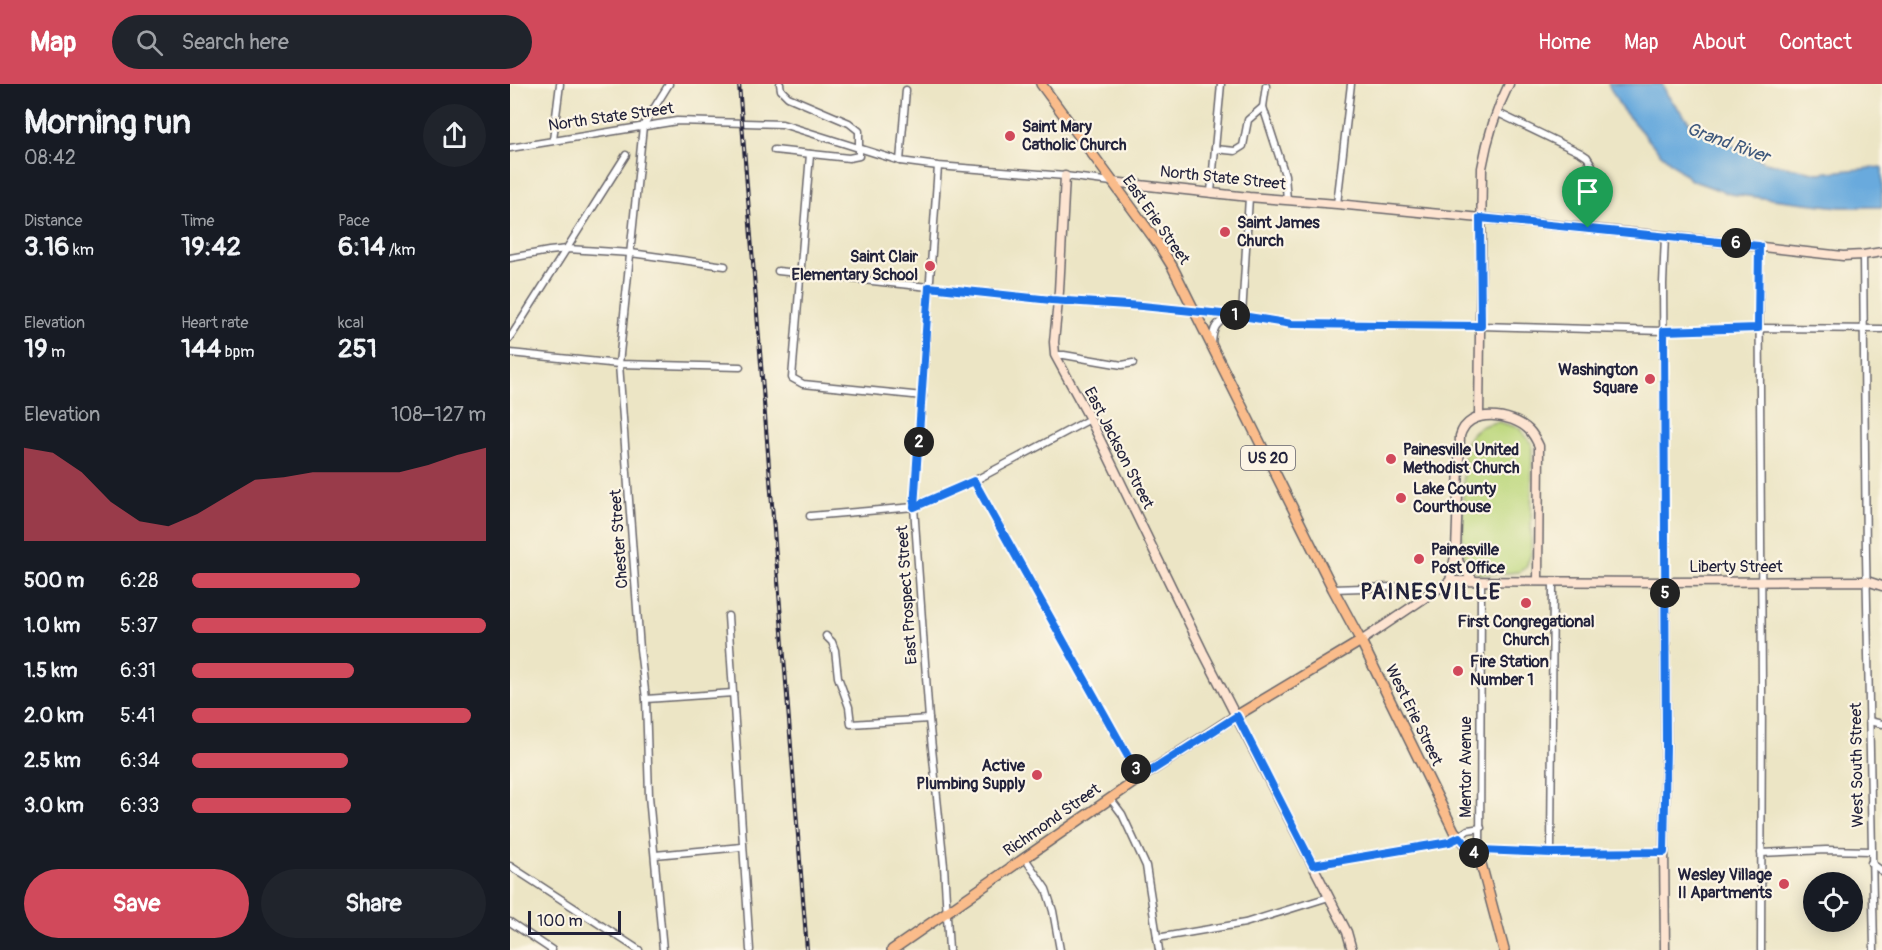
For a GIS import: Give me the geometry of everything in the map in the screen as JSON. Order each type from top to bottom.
[{"type":"main road","name":"East Erie Street","points":[[1045,87],[1159,245],[1196,312],[1361,641]]},
{"type":"main road","name":"Richmond Street","points":[[892,950],[1140,778],[1361,641]]},
{"type":"main road","name":"West Erie Street","points":[[1361,641],[1454,831],[1481,855]]},
{"type":"main road","name":"Mentor Avenue","points":[[1481,855],[1504,950]]},
{"type":"street","points":[[553,140],[560,84]]},
{"type":"street","points":[[643,126],[669,84]]},
{"type":"street","points":[[774,150],[849,158],[858,156],[859,131],[849,123],[788,97],[781,90],[780,84]]},
{"type":"street","points":[[1211,192],[1221,84]]},
{"type":"street","points":[[1337,204],[1351,84]]},
{"type":"street","points":[[1479,417],[1482,168],[1485,151],[1509,84]]},
{"type":"street","points":[[1267,85],[1263,107],[1285,175],[1287,200]]},
{"type":"street","points":[[900,161],[906,90]]},
{"type":"street","points":[[1215,149],[1235,151],[1244,146],[1248,120],[1263,107]]},
{"type":"street","points":[[1498,113],[1555,139],[1587,157],[1592,165],[1588,228]]},
{"type":"street","name":"North State Street","points":[[510,148],[678,121],[782,124],[900,161],[938,166],[1065,176],[1249,197],[1588,228],[1843,256],[1882,252]]},
{"type":"street","name":"Chester Street","points":[[643,126],[619,364],[639,638],[646,699],[649,796],[663,950]]},
{"type":"street","points":[[810,154],[792,378],[803,384],[923,396]]},
{"type":"street","points":[[510,338],[626,155]]},
{"type":"street","name":"East Prospect Street","points":[[938,166],[914,507],[949,950]]},
{"type":"street","name":"East Jackson Street","points":[[1065,176],[1055,355],[1090,419],[1203,651],[1347,932],[1352,950]]},
{"type":"street","points":[[1242,316],[1249,197]]},
{"type":"street","points":[[1665,236],[1665,950]]},
{"type":"street","points":[[1759,246],[1761,950]]},
{"type":"street","points":[[510,258],[549,250],[568,249],[631,254],[725,266]]},
{"type":"street","name":"West South Street","points":[[1863,255],[1874,950]]},
{"type":"street","points":[[778,271],[1242,316],[1300,324],[1664,331],[1758,328],[1882,329]]},
{"type":"street","points":[[1212,344],[1213,330],[1217,324],[1230,315]]},
{"type":"street","points":[[510,353],[619,364],[740,367]]},
{"type":"street","points":[[1055,355],[1122,365],[1133,363]]},
{"type":"street","points":[[1450,581],[1456,551],[1460,435],[1471,419],[1479,417],[1510,418],[1531,431],[1539,446],[1538,580]]},
{"type":"street","points":[[810,516],[914,507],[974,481],[1090,419]]},
{"type":"street","points":[[974,481],[1140,778]]},
{"type":"street","points":[[1456,551],[1459,563],[1477,581]]},
{"type":"street","name":"Liberty Street","points":[[1477,581],[1867,580],[1882,586]]},
{"type":"street","name":"Richmond Street","points":[[1361,641],[1450,581],[1477,581]]},
{"type":"street","name":"Mentor Avenue","points":[[1477,581],[1481,855]]},
{"type":"street","points":[[1551,853],[1553,582]]},
{"type":"street","points":[[1333,589],[1421,586],[1434,591]]},
{"type":"street","points":[[728,616],[750,950]]},
{"type":"street","points":[[826,636],[832,642],[835,650],[838,677],[849,707],[852,724],[929,719]]},
{"type":"street","points":[[646,699],[733,693]]},
{"type":"street","points":[[1869,721],[1882,724]]},
{"type":"street","points":[[1110,798],[1122,814],[1146,866],[1159,950]]},
{"type":"street","points":[[1313,865],[1449,842],[1460,837],[1467,830],[1481,828]]},
{"type":"street","points":[[655,855],[742,847]]},
{"type":"street","points":[[1761,853],[1826,850],[1871,851]]},
{"type":"street","points":[[1481,855],[1664,852]]},
{"type":"street","points":[[1023,857],[1046,889],[1053,911],[1060,950]]},
{"type":"street","points":[[1871,863],[1882,871]]},
{"type":"street","points":[[510,866],[639,950]]},
{"type":"street","points":[[1157,938],[1245,923],[1329,897]]},
{"type":"street","points":[[510,922],[552,950]]},
{"type":"green space","points":[[1499,422],[1519,428],[1532,444],[1531,554],[1526,567],[1519,572],[1479,574],[1466,562],[1462,548],[1464,450],[1472,433],[1481,427]]},
{"type":"water","points":[[1608,84],[1662,84],[1668,96],[1692,125],[1765,162],[1818,173],[1882,167],[1882,207],[1839,207],[1730,194],[1691,180],[1660,153],[1621,108]]},
{"type":"railway","points":[[739,84],[807,950]]},
{"type":"place","name":"Saint Mary Catholic Church","points":[[1010,136]]},
{"type":"place","name":"Saint James Church","points":[[1225,232]]},
{"type":"place","name":"Saint Clair Elementary School","points":[[930,266]]},
{"type":"place","name":"Washington Square","points":[[1650,379]]},
{"type":"place","name":"Painesville United Methodist Church","points":[[1391,459]]},
{"type":"place","name":"Lake County Courthouse","points":[[1401,498]]},
{"type":"place","name":"Painesville Post Office","points":[[1419,559]]},
{"type":"place","name":"First Congregational Church","points":[[1526,603]]},
{"type":"place","name":"Fire Station Number 1","points":[[1458,671]]},
{"type":"place","name":"Active Plumbing Supply","points":[[1037,775]]},
{"type":"place","name":"Wesley Village II Apartments","points":[[1784,884]]},
{"type":"district","name":"PAINESVILLE","points":[[1431,592]]},
{"type":"route","points":[[1480,218],[1588,228],[1759,246],[1758,328],[1664,331],[1666,747],[1664,852],[1551,853],[1481,850],[1480,860],[1460,837],[1449,842],[1313,865],[1237,716],[1140,778],[974,481],[914,507],[929,287],[1242,316],[1292,324],[1481,326],[1480,218]]},
{"type":"water label","name":"Grand River","points":[[1728,143]]}]
